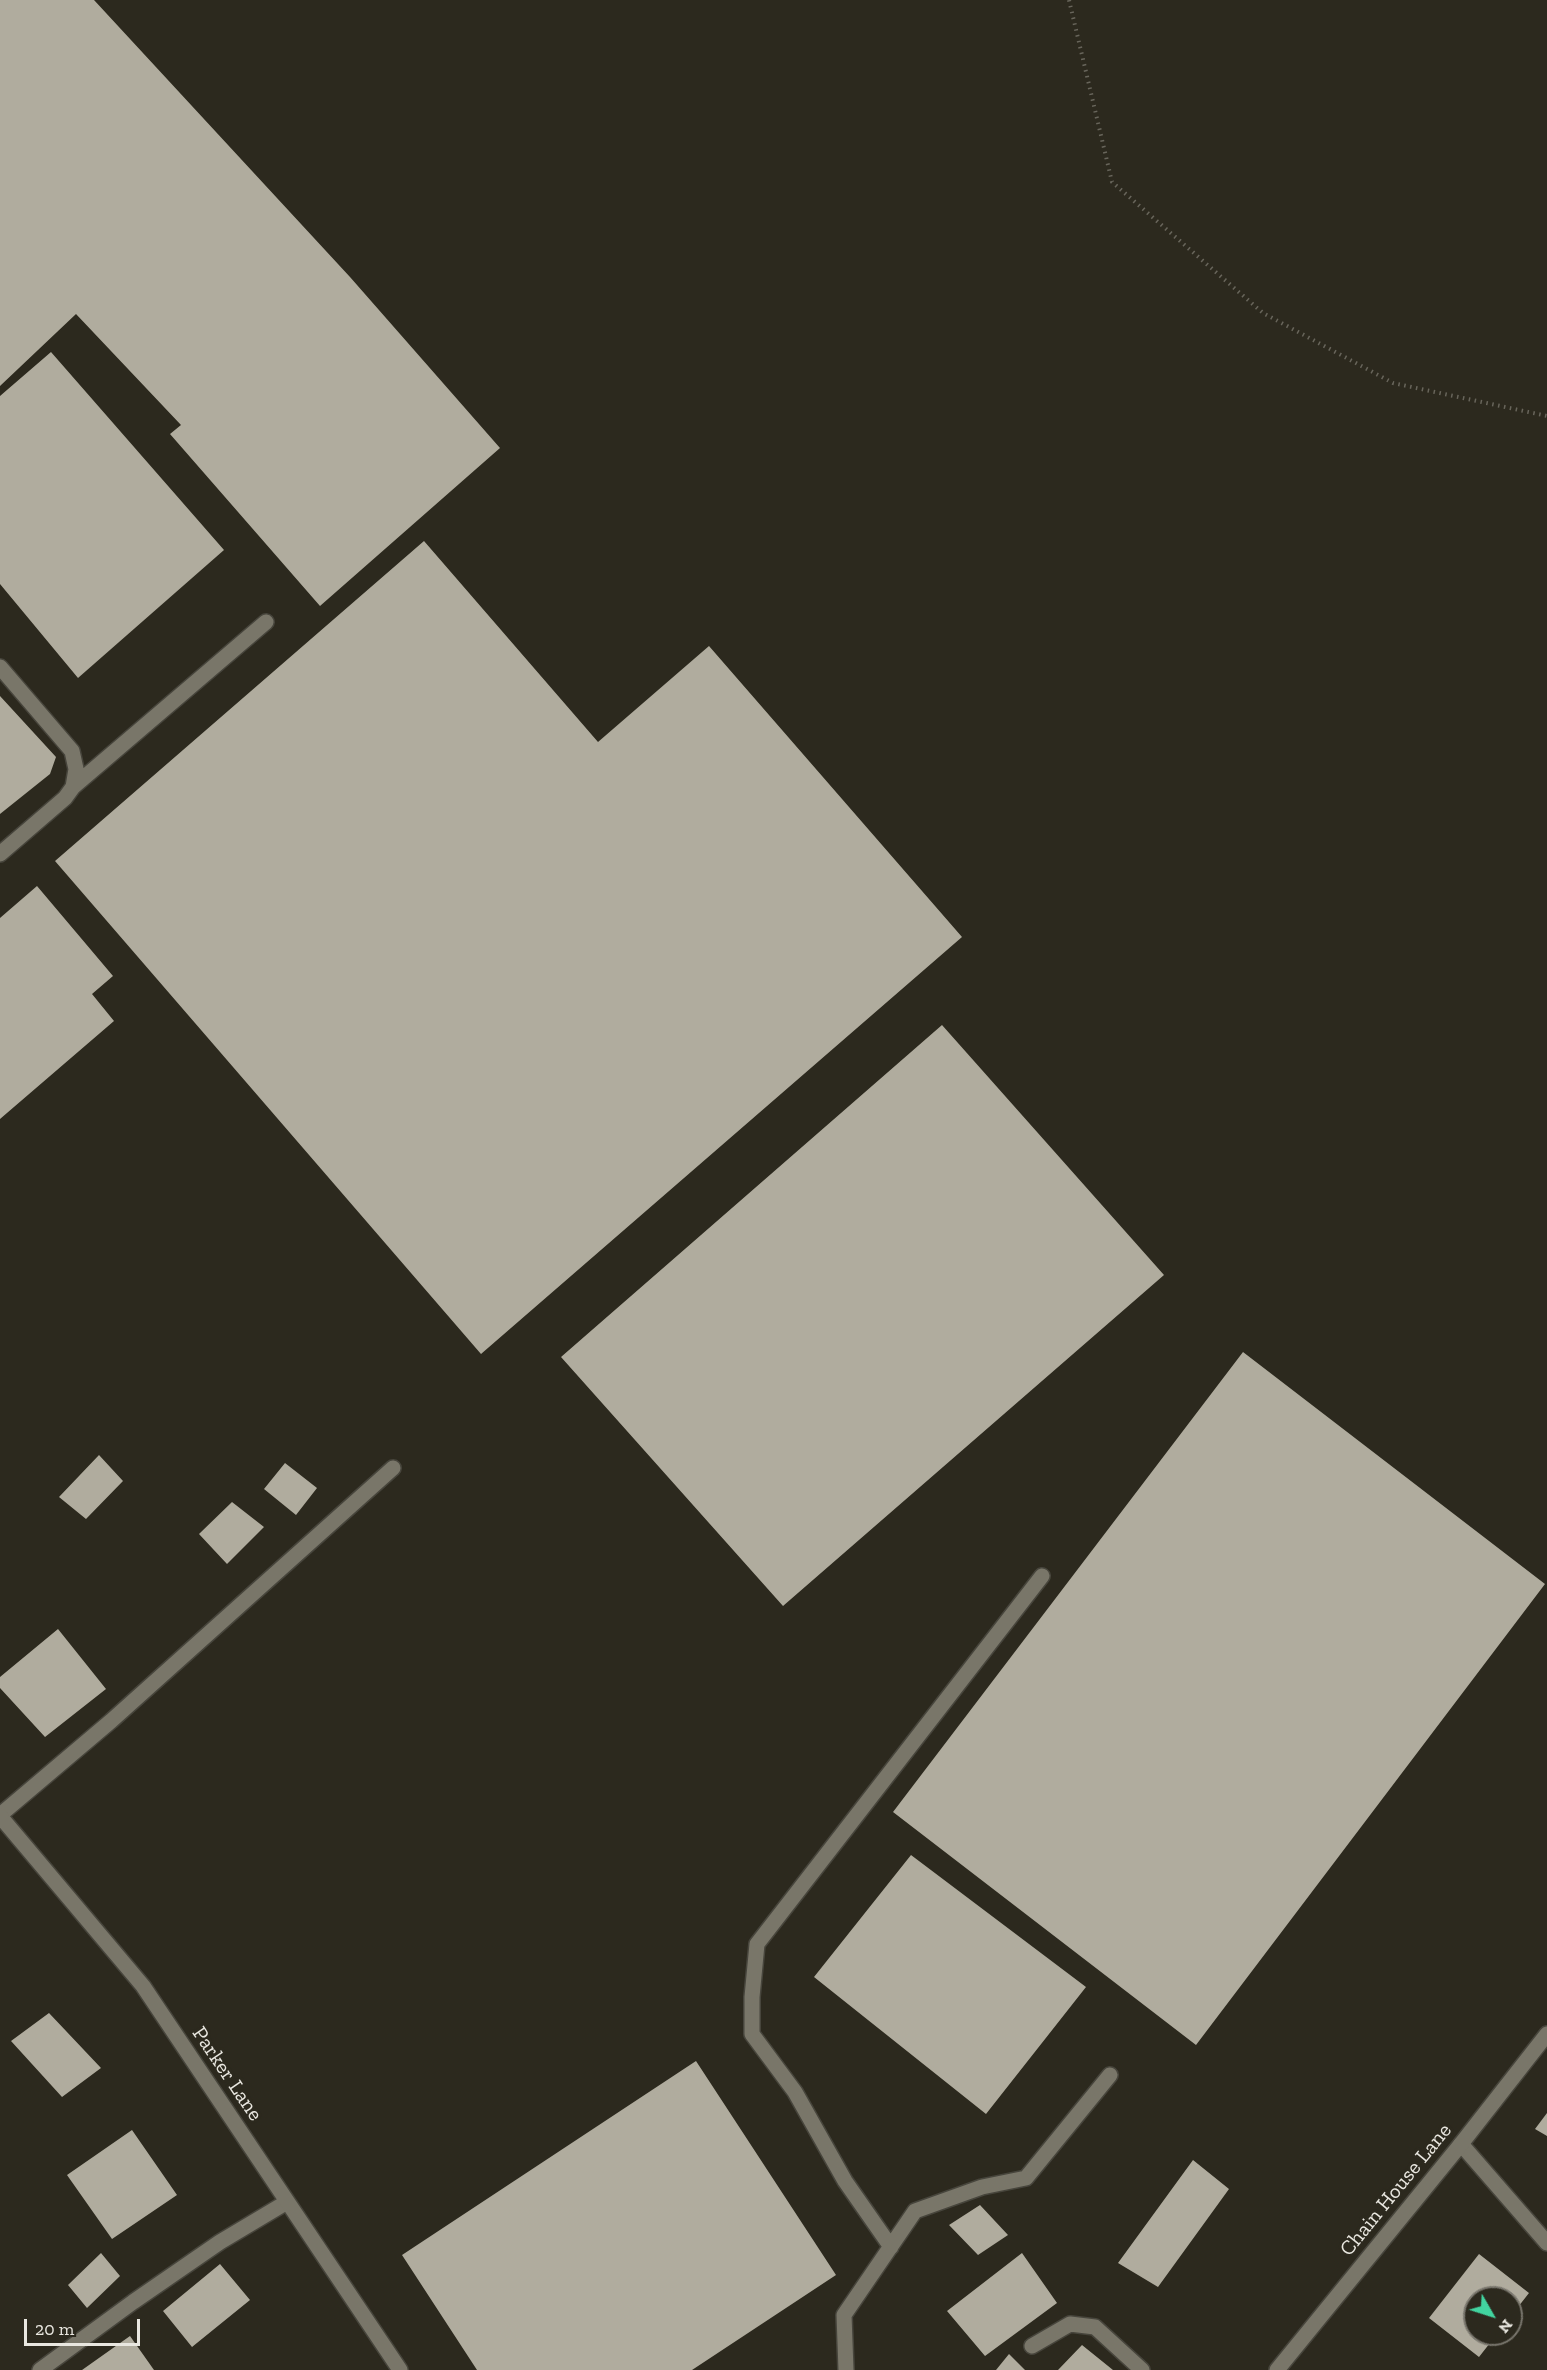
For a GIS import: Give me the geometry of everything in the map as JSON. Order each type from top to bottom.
[{"type":"street","points":[[0,854],[65,798],[73,787],[266,622]]},
{"type":"street","points":[[0,667],[72,751],[76,769],[73,787]]},
{"type":"street","points":[[0,1815],[111,1721],[393,1468]]},
{"type":"street","points":[[891,2247],[845,2181],[795,2092],[752,2034],[752,1997],[757,1944],[1042,1576]]},
{"type":"street","name":"Parker Lane","points":[[0,1815],[143,1986],[399,2370]]},
{"type":"street","name":"Chain House Lane","points":[[1277,2370],[1461,2144],[1547,2034]]},
{"type":"street","points":[[846,2370],[844,2315],[915,2211],[982,2187],[1026,2178],[1110,2075]]},
{"type":"street","points":[[1461,2144],[1547,2242]]},
{"type":"street","points":[[40,2370],[220,2242],[288,2202]]},
{"type":"street","points":[[1032,2346],[1070,2324],[1095,2327],[1142,2370]]},
{"type":"path","points":[[1069,0],[1112,182],[1254,306],[1393,383],[1547,416]]},
{"type":"building","points":[[0,0],[94,0],[350,277],[500,448],[320,606],[170,434],[181,425],[76,314],[0,386]]},
{"type":"building","points":[[51,352],[224,550],[78,678],[0,584],[0,396]]},
{"type":"building","points":[[424,541],[598,742],[709,646],[962,937],[481,1354],[55,861]]},
{"type":"building","points":[[0,696],[56,757],[50,774],[0,814]]},
{"type":"building","points":[[37,886],[113,976],[92,994],[114,1021],[0,1119],[0,918]]},
{"type":"building","points":[[942,1025],[1164,1275],[783,1606],[561,1357]]},
{"type":"building","points":[[1243,1352],[1545,1584],[1196,2045],[893,1812]]},
{"type":"building","points":[[99,1455],[123,1481],[86,1519],[59,1497]]},
{"type":"building","points":[[285,1463],[317,1488],[296,1515],[264,1489]]},
{"type":"building","points":[[232,1502],[264,1527],[227,1564],[199,1534]]},
{"type":"building","points":[[58,1629],[106,1689],[45,1737],[0,1688],[0,1677]]},
{"type":"building","points":[[911,1855],[1086,1987],[986,2114],[814,1977]]},
{"type":"building","points":[[49,2013],[101,2068],[62,2097],[11,2041]]},
{"type":"building","points":[[696,2061],[836,2275],[692,2370],[477,2370],[402,2255]]},
{"type":"building","points":[[1547,2113],[1547,2136],[1535,2129]]},
{"type":"building","points":[[132,2130],[177,2195],[112,2239],[67,2175]]},
{"type":"building","points":[[1193,2160],[1229,2189],[1158,2287],[1118,2263]]},
{"type":"building","points":[[980,2205],[1008,2235],[978,2255],[949,2225]]},
{"type":"building","points":[[101,2253],[120,2276],[87,2308],[68,2285]]},
{"type":"building","points":[[1022,2253],[1057,2303],[985,2356],[947,2311]]},
{"type":"building","points":[[1479,2254],[1520,2286],[1463,2286],[1463,2345],[1429,2318]]},
{"type":"building","points":[[220,2264],[250,2300],[192,2347],[163,2311]]},
{"type":"building","points":[[1523,2288],[1529,2293],[1523,2301]]},
{"type":"building","points":[[130,2336],[154,2370],[82,2370]]},
{"type":"building","points":[[1082,2345],[1113,2370],[1058,2370]]},
{"type":"building","points":[[1465,2346],[1488,2346],[1479,2357]]},
{"type":"building","points":[[1009,2354],[1025,2370],[996,2370]]}]
